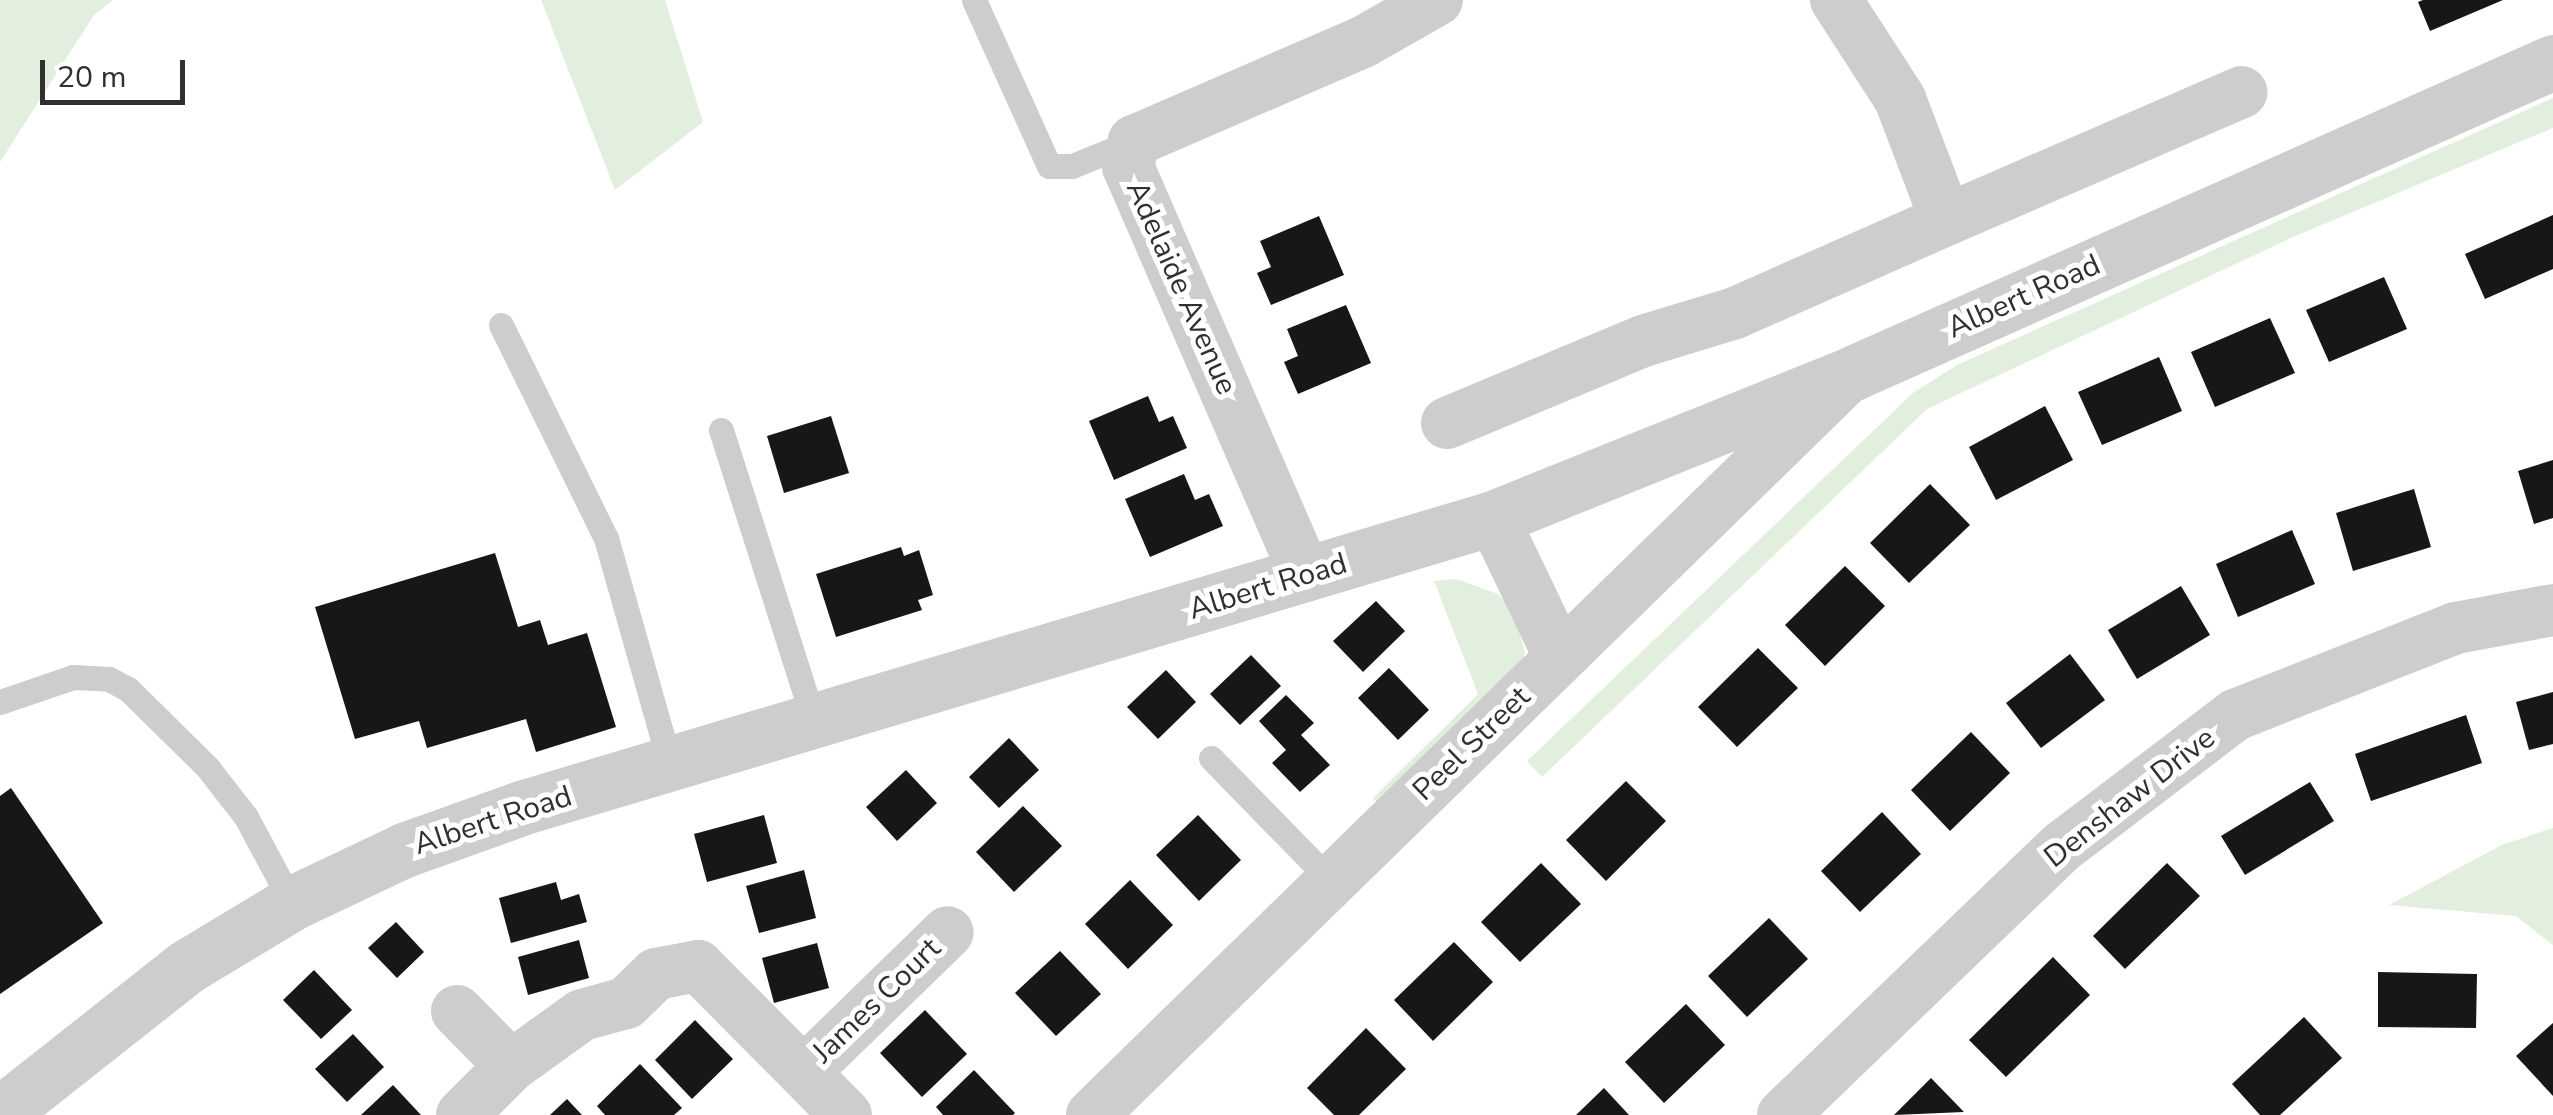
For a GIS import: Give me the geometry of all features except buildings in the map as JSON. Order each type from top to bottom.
[{"type":"street","name":"Adelaide Avenue","points":[[1306,576],[1128,166],[1134,141],[1386,13],[1437,0]]},
{"type":"street","points":[[1836,0],[1900,99],[1946,220]]},
{"type":"street","name":"Albert Road","points":[[0,1114],[186,967],[292,903],[421,844],[1493,518],[1853,372],[2553,62]]},
{"type":"street","points":[[1447,424],[1642,341],[1736,313],[2242,92]]},
{"type":"street","name":"Peel Street","points":[[1092,1115],[1853,372]]},
{"type":"street","points":[[1493,518],[1560,658]]},
{"type":"street","name":"Denshaw Drive","points":[[1783,1115],[2063,846],[2235,715],[2456,628],[2553,610]]},
{"type":"street","name":"James Court","points":[[806,1071],[948,932]]},
{"type":"street","points":[[462,1115],[511,1066],[582,1015],[626,1003],[656,974],[698,966],[846,1115]]},
{"type":"street","points":[[457,1011],[511,1066]]},
{"type":"lane","points":[[974,0],[1048,166],[1072,166],[1134,141]]},
{"type":"lane","points":[[501,324],[606,538],[671,767]]},
{"type":"lane","points":[[721,430],[815,725]]},
{"type":"lane","points":[[0,702],[73,677],[109,679],[128,689],[208,768],[246,817],[292,903]]},
{"type":"lane","points":[[1211,758],[1331,881]]},
{"type":"green space","points":[[0,0],[113,0],[94,15],[0,162]]},
{"type":"green space","points":[[541,0],[665,0],[703,122],[615,190]]},
{"type":"green space","points":[[2553,98],[2553,128],[2293,237],[1927,409],[1542,777],[1527,761],[1914,392],[1959,364]]},
{"type":"green space","points":[[1456,579],[1498,594],[1513,610],[1525,652],[1520,674],[1387,812],[1373,798],[1478,694],[1434,581]]},
{"type":"green space","points":[[2553,828],[2553,945],[2516,916],[2389,905],[2502,845]]}]
